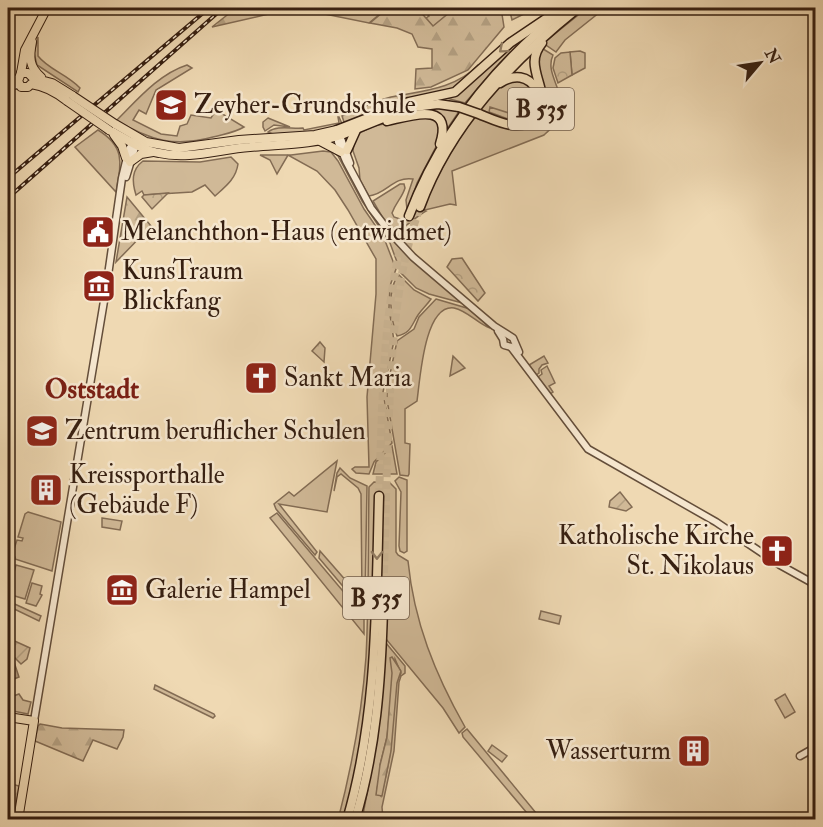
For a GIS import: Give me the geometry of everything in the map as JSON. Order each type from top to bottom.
[{"type":"highway","name":"B 535","points":[[339,134],[409,102],[458,90],[510,43],[565,8]]},
{"type":"highway","name":"B 535","points":[[409,216],[424,179],[462,114],[491,78],[522,46],[565,8]]},
{"type":"highway","name":"B 535","points":[[420,207],[451,144],[492,88],[518,60],[578,8]]},
{"type":"highway","name":"B 535","points":[[432,98],[460,105],[507,124],[517,126],[527,123],[537,116],[543,100],[534,70],[534,56],[538,47],[555,26]]},
{"type":"highway","name":"B 535","points":[[480,113],[515,123],[529,119],[537,111],[540,101],[538,92],[533,83],[526,78],[512,77],[492,88]]},
{"type":"highway","name":"B 535","points":[[339,134],[356,130],[425,104],[460,105]]},
{"type":"highway","name":"B 535","points":[[375,123],[421,113],[432,115],[439,120],[443,128],[438,153]]},
{"type":"highway","points":[[344,151],[356,130]]},
{"type":"highway","name":"B 535","points":[[348,819],[364,750],[373,677],[379,496]]},
{"type":"highway","name":"B 535","points":[[360,819],[376,716],[383,609]]},
{"type":"highway","name":"B 535","points":[[355,819],[362,796]]},
{"type":"main road","points":[[45,81],[32,81],[25,88],[20,79],[25,50],[47,8]]},
{"type":"main road","points":[[33,35],[30,51],[31,65],[45,81],[112,127],[154,152]]},
{"type":"main road","points":[[20,79],[28,73],[32,81],[70,98]]},
{"type":"main road","points":[[112,127],[128,160],[144,153],[154,152],[181,156],[319,141],[339,134]]},
{"type":"main road","points":[[135,141],[188,148],[239,140],[339,134]]},
{"type":"main road","points":[[319,141],[344,151]]},
{"type":"main road","points":[[8,717],[22,721],[34,721],[18,819]]},
{"type":"main road","points":[[22,721],[33,734]]},
{"type":"street","points":[[8,84],[20,79]]},
{"type":"street","points":[[339,134],[352,170],[371,208],[395,239],[506,337],[514,339],[513,346],[524,363],[588,449],[716,522],[780,565],[816,585]]},
{"type":"street","points":[[34,721],[120,196],[135,141]]},
{"type":"street","points":[[506,337],[504,345],[513,346]]},
{"type":"street","points":[[800,756],[816,747]]},
{"type":"green space","points":[[236,8],[270,8],[269,14],[212,27]]},
{"type":"green space","points":[[295,8],[387,8],[369,23]]},
{"type":"green space","points":[[388,8],[417,8],[433,26],[455,8],[501,8],[504,27],[468,70],[431,87],[415,89],[416,69],[432,68],[432,49],[418,47],[412,34],[397,28],[370,23]]},
{"type":"green space","points":[[422,8],[455,8],[433,27],[426,18],[429,16]]},
{"type":"green space","points":[[509,8],[536,8],[512,20]]},
{"type":"green space","points":[[587,8],[605,8],[565,40],[556,52],[546,45],[546,41]]},
{"type":"green space","points":[[614,8],[690,8],[615,14]]},
{"type":"green space","points":[[537,28],[500,63],[465,103],[446,98]]},
{"type":"green space","points":[[38,37],[38,56],[47,65],[75,83],[80,88],[78,92],[37,65],[34,53]]},
{"type":"green space","points":[[540,47],[553,55],[551,67],[559,101],[554,125],[544,135],[452,171],[456,205],[450,204],[425,210],[423,208],[440,172],[476,115],[513,127],[542,112],[536,69]]},
{"type":"green space","points":[[570,52],[585,53],[585,68],[572,75]]},
{"type":"green space","points":[[570,52],[572,75],[558,83],[553,68],[555,58],[561,53]]},
{"type":"green space","points":[[187,65],[192,68],[156,90],[146,114],[139,110],[133,120],[161,134],[177,136],[180,126],[187,124],[191,115],[211,118],[216,110],[244,127],[200,140],[175,142],[140,133],[117,120],[158,81]]},
{"type":"green space","points":[[478,65],[481,68],[457,90],[345,125],[342,116],[391,97],[426,91],[449,84]]},
{"type":"green space","points":[[521,79],[537,94],[536,108],[528,119],[514,122],[480,109],[501,85]]},
{"type":"green space","points":[[428,106],[460,110],[445,132],[439,117],[388,118]]},
{"type":"green space","points":[[490,107],[515,115],[522,111],[524,114],[519,119],[508,119],[489,112]]},
{"type":"green space","points":[[427,115],[439,122],[439,141],[417,183],[409,208],[407,209],[406,200],[413,179],[400,180],[381,192],[369,196],[360,180],[359,168],[353,151],[355,135],[374,126]]},
{"type":"green space","points":[[338,117],[343,126],[323,132],[273,134],[268,132],[280,128],[303,128],[304,130],[339,123]]},
{"type":"green space","points":[[268,118],[290,127],[274,125],[265,131],[263,122]]},
{"type":"green space","points":[[98,130],[107,136],[117,150],[120,165],[116,192],[75,147]]},
{"type":"green space","points":[[332,151],[340,155],[385,231],[466,304],[416,288],[401,273],[390,243],[362,201],[338,156]]},
{"type":"green space","points":[[331,152],[364,209],[384,238],[396,269],[390,286],[389,308],[394,341],[383,392],[392,443],[374,462],[369,474],[356,473],[352,469],[369,467],[367,397],[376,294],[376,259],[335,190],[317,171],[288,155]]},
{"type":"green space","points":[[260,155],[288,155],[277,174],[270,160]]},
{"type":"green space","points":[[231,157],[238,164],[235,174],[215,196],[205,185],[192,192],[144,195],[142,191],[136,195],[134,176],[136,168],[143,161],[200,162]]},
{"type":"green space","points":[[400,184],[404,184],[405,188],[392,213],[394,217],[403,220],[403,224],[406,217],[412,219],[416,207],[426,211],[396,231],[384,220],[373,201]]},
{"type":"green space","points":[[168,193],[152,209],[142,197],[144,195]]},
{"type":"green space","points":[[127,197],[151,226],[116,262]]},
{"type":"green space","points":[[462,258],[485,293],[478,301],[447,267],[452,259]]},
{"type":"green space","points":[[399,275],[414,290],[431,299],[408,331],[397,336],[393,322],[391,296],[392,288]]},
{"type":"green space","points":[[436,299],[470,309],[490,328],[454,308],[444,310],[436,318],[425,346],[417,401],[405,409],[405,443],[410,444],[409,474],[408,476],[400,475],[387,388],[397,341],[414,329],[419,317]]},
{"type":"green space","points":[[320,342],[325,348],[324,362],[312,351]]},
{"type":"green space","points":[[453,356],[465,368],[450,376]]},
{"type":"green space","points":[[544,356],[548,363],[542,365],[536,375],[529,365]]},
{"type":"green space","points":[[547,366],[555,383],[549,386],[553,392],[550,394],[538,377],[542,374],[541,370]]},
{"type":"green space","points":[[392,446],[397,474],[373,474],[376,462]]},
{"type":"green space","points":[[337,461],[327,512],[279,504],[317,552],[315,555],[274,504],[289,492],[294,496]]},
{"type":"green space","points":[[340,468],[350,478],[367,486],[365,598],[358,604],[319,558],[320,551],[362,599],[361,494],[358,488],[341,474],[337,477],[334,491],[337,473]]},
{"type":"green space","points":[[399,477],[407,480],[407,551],[404,553],[400,551],[399,546],[401,492],[395,481]]},
{"type":"green space","points":[[374,482],[390,483],[396,489],[396,552],[408,561],[415,605],[428,647],[444,687],[465,727],[459,733],[443,708],[386,639],[380,608],[383,495],[364,738],[345,819],[338,820],[356,739],[362,698],[368,615],[369,487]]},
{"type":"green space","points":[[620,492],[632,507],[626,511],[609,507],[610,501]]},
{"type":"green space","points":[[28,512],[61,522],[52,571],[15,559],[8,554],[8,547],[14,549],[17,540],[22,541],[23,538],[18,537],[25,514]]},
{"type":"green space","points":[[277,513],[364,616],[364,634],[270,518]]},
{"type":"green space","points":[[102,518],[122,521],[120,530],[102,527]]},
{"type":"green space","points":[[16,565],[34,570],[25,599],[8,594]]},
{"type":"green space","points":[[32,583],[42,586],[40,594],[42,595],[36,606],[26,603]]},
{"type":"green space","points":[[8,601],[41,616],[39,621],[8,606]]},
{"type":"green space","points":[[541,611],[561,616],[559,624],[539,619]]},
{"type":"green space","points":[[8,638],[30,648],[27,659],[21,664],[8,651]]},
{"type":"green space","points":[[386,643],[405,666],[405,673],[399,682],[394,751],[382,807],[383,819],[362,820],[378,735]],"holes":[[[395,659],[401,673],[395,688],[390,750],[381,796],[377,789],[387,737]]]},
{"type":"green space","points":[[392,657],[401,671],[397,683],[391,751],[382,796],[376,795],[387,737],[392,673],[390,658]]},
{"type":"green space","points":[[155,685],[215,716],[213,718],[154,689]]},
{"type":"green space","points":[[19,694],[23,700],[31,702],[28,714],[8,710],[8,698]]},
{"type":"green space","points":[[785,694],[795,712],[785,718],[775,700]]},
{"type":"green space","points":[[40,724],[62,728],[124,730],[117,749],[93,740],[83,761],[35,741]]},
{"type":"green space","points":[[467,729],[541,819],[532,819],[463,737],[462,733]]},
{"type":"green space","points":[[492,745],[507,756],[502,762],[488,751]]},
{"type":"green space","points":[[8,783],[19,786],[13,819],[8,819]]},
{"type":"water","points":[[14,662],[19,677],[9,681],[8,665]]},
{"type":"tunnel","points":[[383,609],[390,387],[394,334],[405,257],[420,207]]},
{"type":"tunnel","points":[[379,496],[388,320],[400,250],[409,216]]},
{"type":"railway","points":[[8,178],[209,8]]},
{"type":"railway","points":[[8,198],[223,8]]},
{"type":"place","name":"Zeyher-Grundschule","points":[[171,105]]},
{"type":"place","name":"Melanchthon-Haus (entwidmet)","points":[[98,232]]},
{"type":"place","name":"KunsTraum Blickfang","points":[[99,286]]},
{"type":"place","name":"Sankt Maria","points":[[261,378]]},
{"type":"place","name":"Zentrum beruflicher Schulen","points":[[42,431]]},
{"type":"place","name":"Kreissporthalle (Gebäude F)","points":[[46,490]]},
{"type":"place","name":"Katholische Kirche St. Nikolaus","points":[[777,551]]},
{"type":"place","name":"Galerie Hampel","points":[[122,590]]},
{"type":"place","name":"Wasserturm","points":[[694,751]]},
{"type":"district","name":"Oststadt","points":[[92,389]]}]
